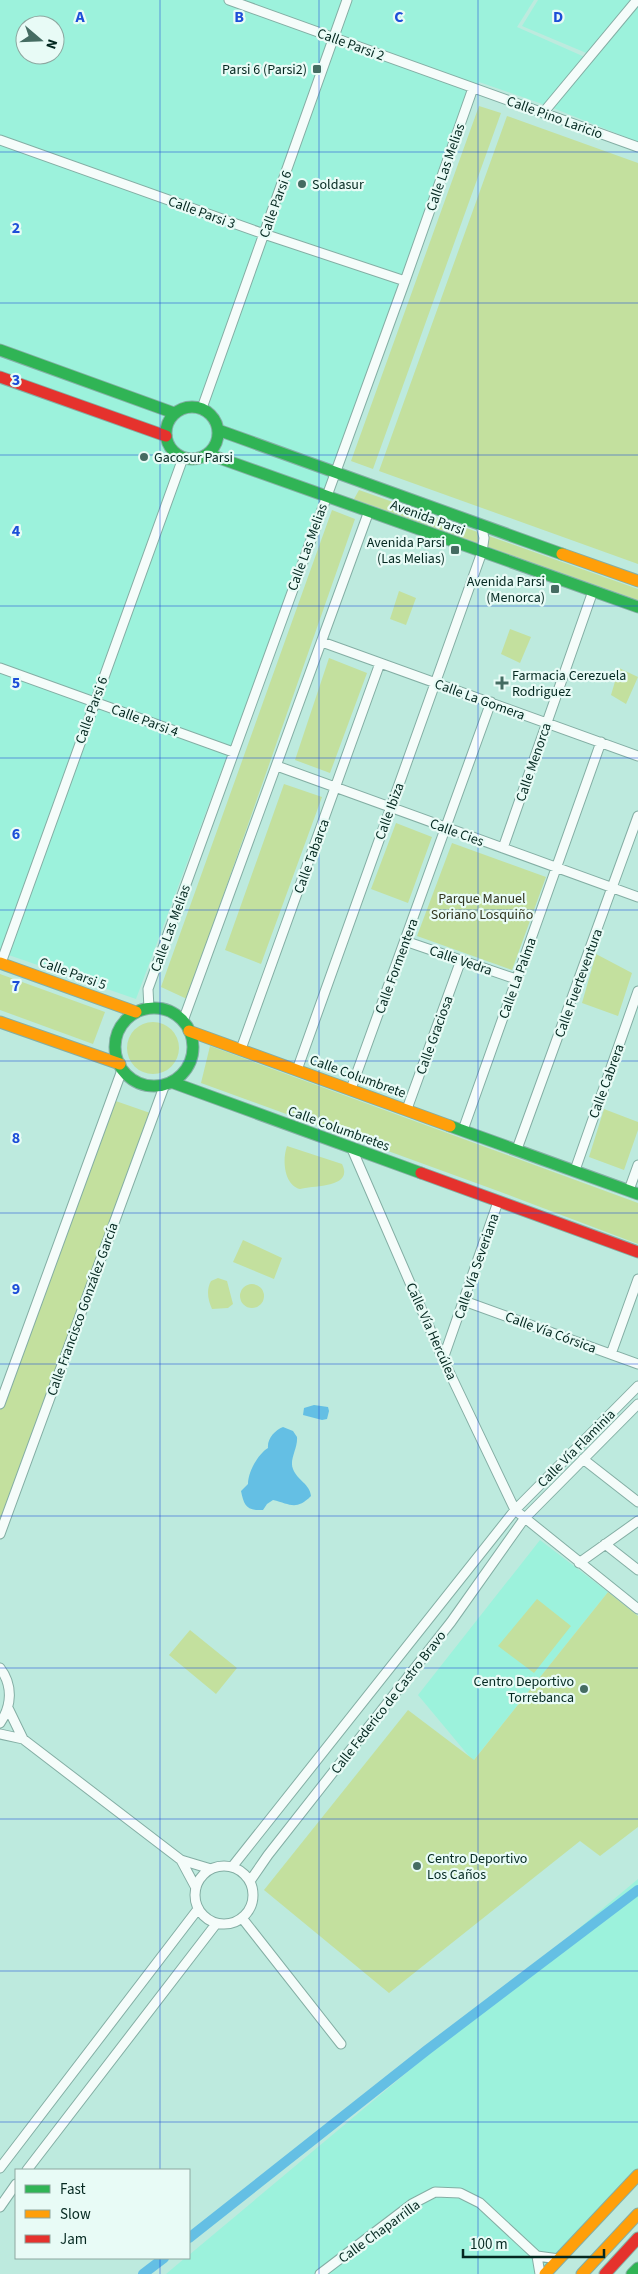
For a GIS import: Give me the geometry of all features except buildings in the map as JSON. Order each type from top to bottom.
[{"type":"main road","points":[[0,350],[174,413]]},
{"type":"main road","points":[[0,377],[166,436]]},
{"type":"main road","points":[[188,407],[202,408],[213,417],[218,430],[218,439],[208,454],[192,459],[183,458],[171,449],[166,436],[169,420],[174,413],[188,407]]},
{"type":"main road","name":"Avenida Parsi","points":[[218,430],[638,582]]},
{"type":"main road","name":"Avenida Parsi","points":[[208,454],[638,607]]},
{"type":"main road","name":"Calle Parsi 5","points":[[0,963],[136,1012]]},
{"type":"main road","points":[[149,1008],[173,1013],[186,1026],[192,1042],[192,1054],[188,1065],[180,1075],[168,1083],[153,1086],[141,1084],[131,1078],[121,1067],[115,1050],[116,1039],[123,1024],[136,1012],[149,1008]]},
{"type":"main road","points":[[0,1022],[121,1067]]},
{"type":"main road","name":"Calle Columbrete","points":[[186,1026],[297,1070],[634,1192]]},
{"type":"main road","name":"Calle Columbretes","points":[[168,1083],[638,1252]]},
{"type":"main road","points":[[545,2274],[638,2175]]},
{"type":"main road","points":[[582,2274],[638,2214]]},
{"type":"main road","points":[[605,2274],[638,2238]]},
{"type":"main road","points":[[632,2274],[638,2268]]},
{"type":"street","name":"Calle Parsi 2","points":[[229,0],[473,88]]},
{"type":"street","name":"Calle Parsi 6","points":[[202,408],[348,0]]},
{"type":"street","points":[[543,113],[637,0]]},
{"type":"street","name":"Calle Pino Laricio","points":[[473,88],[638,147]]},
{"type":"street","name":"Calle Las Melias","points":[[149,1008],[148,989],[405,281],[473,88]]},
{"type":"street","name":"Calle Parsi 3","points":[[0,140],[264,234],[405,281]]},
{"type":"street","name":"Calle Parsi 6","points":[[0,963],[183,458]]},
{"type":"street","points":[[186,1026],[369,512]]},
{"type":"street","points":[[481,525],[484,538],[482,552]]},
{"type":"street","name":"Calle Ibiza","points":[[297,1070],[482,552]]},
{"type":"street","name":"Calle Menorca","points":[[503,848],[593,591]]},
{"type":"street","name":"Calle La Gomera","points":[[322,642],[638,756]]},
{"type":"street","name":"Calle Tabarca","points":[[241,1049],[380,663]]},
{"type":"street","name":"Calle Parsi 4","points":[[0,668],[234,752]]},
{"type":"street","name":"Calle Formentera","points":[[351,1089],[491,702]]},
{"type":"street","name":"Calle La Palma","points":[[462,1130],[601,742]]},
{"type":"street","name":"Calle Cies","points":[[277,766],[638,897]]},
{"type":"street","name":"Calle Fuerteventura","points":[[517,1149],[638,816]]},
{"type":"street","name":"Calle Vedra","points":[[405,941],[516,979]]},
{"type":"street","name":"Calle Graciosa","points":[[407,1110],[461,960]]},
{"type":"street","name":"Calle Cabrera","points":[[575,1170],[638,991]]},
{"type":"street","points":[[0,1404],[121,1067]]},
{"type":"street","name":"Calle Francisco González García","points":[[0,1534],[168,1083]]},
{"type":"street","name":"Calle Vía Hercúlea","points":[[352,1149],[443,1359],[515,1510],[638,1609]]},
{"type":"street","points":[[634,1192],[638,1165]]},
{"type":"street","name":"Calle Vía Severiana","points":[[443,1359],[498,1202]]},
{"type":"street","points":[[611,1354],[638,1278]]},
{"type":"street","name":"Calle Vía Córsica","points":[[464,1301],[638,1364]]},
{"type":"street","name":"Calle Vía Flaminia","points":[[232,1867],[515,1510],[638,1386]]},
{"type":"street","name":"Calle Vía Flaminia","points":[[524,1519],[638,1404]]},
{"type":"street","points":[[583,1459],[638,1502]]},
{"type":"street","name":"Calle Federico de Castro Bravo","points":[[250,1881],[268,1855],[451,1622],[524,1519]]},
{"type":"street","points":[[579,1563],[638,1521]]},
{"type":"street","points":[[605,1544],[638,1570]]},
{"type":"street","points":[[0,1668],[9,1686],[8,1708],[0,1723]]},
{"type":"street","points":[[8,1708],[22,1739]]},
{"type":"street","points":[[0,1734],[22,1739],[181,1860],[211,1869]]},
{"type":"street","points":[[181,1860],[196,1888]]},
{"type":"street","points":[[224,1866],[232,1867],[242,1872],[250,1881],[253,1897],[247,1912],[242,1918],[225,1924],[216,1924],[206,1918],[198,1909],[195,1901],[196,1888],[201,1876],[211,1869],[224,1866]]},
{"type":"street","points":[[0,2168],[198,1909]]},
{"type":"street","points":[[242,1918],[340,2044]]},
{"type":"street","points":[[28,2169],[216,1924]]},
{"type":"street","points":[[0,2207],[15,2185]]},
{"type":"street","name":"Calle Chaparrilla","points":[[320,2274],[412,2204],[435,2192],[460,2193],[480,2203],[537,2256]]},
{"type":"street","points":[[540,2274],[537,2256],[559,2259]]},
{"type":"shaded area","points":[[0,0],[534,0],[517,27],[587,58],[591,55],[522,26],[538,0],[638,0],[638,142],[548,106],[479,82],[136,999],[0,952]]},
{"type":"shaded area","points":[[540,1540],[608,1592],[473,1761],[418,1695]]},
{"type":"shaded area","points":[[638,1879],[638,2171],[542,2274],[166,2274],[184,2259],[190,2259],[190,2254]]},
{"type":"green space","points":[[479,106],[501,113],[373,469],[351,461]]},
{"type":"green space","points":[[507,116],[638,163],[638,564],[379,471]]},
{"type":"green space","points":[[359,490],[638,589],[638,600],[354,499]]},
{"type":"green space","points":[[332,510],[355,519],[187,999],[161,987]]},
{"type":"green space","points":[[399,591],[416,598],[406,625],[390,619]]},
{"type":"green space","points":[[510,629],[531,637],[520,663],[501,654]]},
{"type":"green space","points":[[329,658],[367,673],[330,773],[295,760]]},
{"type":"green space","points":[[619,668],[638,677],[626,704],[611,695]]},
{"type":"green space","points":[[284,784],[322,797],[261,964],[225,950]]},
{"type":"green space","points":[[396,823],[432,837],[408,903],[371,889]]},
{"type":"green space","name":"Parque Manuel Soriano Losquiño","points":[[452,843],[546,877],[512,970],[417,936]]},
{"type":"green space","points":[[596,954],[632,973],[618,1016],[582,1003]]},
{"type":"green space","points":[[0,974],[105,1012],[93,1044],[0,1010]]},
{"type":"green space","points":[[148,1022],[158,1022],[172,1029],[179,1043],[179,1053],[172,1067],[158,1074],[148,1074],[138,1070],[131,1063],[127,1053],[127,1043],[131,1033],[138,1026]]},
{"type":"green space","points":[[210,1046],[638,1203],[638,1244],[201,1083]]},
{"type":"green space","points":[[110,1099],[153,1114],[0,1534],[0,1404]]},
{"type":"green space","points":[[604,1109],[638,1122],[638,1130],[624,1170],[589,1157]]},
{"type":"green space","points":[[287,1146],[342,1164],[344,1172],[342,1177],[338,1181],[323,1186],[300,1189],[295,1187],[291,1183],[286,1171],[285,1152]]},
{"type":"green space","points":[[243,1240],[282,1258],[274,1279],[233,1262]]},
{"type":"green space","points":[[218,1278],[227,1281],[233,1304],[228,1308],[212,1309],[211,1306],[208,1288],[211,1281]]},
{"type":"green space","points":[[252,1284],[257,1285],[263,1291],[263,1301],[257,1307],[252,1308],[247,1307],[241,1301],[240,1296],[241,1291],[247,1285]]},
{"type":"green space","name":"Centro Deportivo Los Caños","points":[[608,1592],[638,1616],[638,1827],[600,1856],[580,1841],[389,1993],[264,1890],[408,1710],[474,1760]]},
{"type":"green space","points":[[537,1599],[571,1626],[534,1673],[498,1646]]},
{"type":"green space","points":[[190,1630],[237,1668],[216,1694],[169,1655]]},
{"type":"water","points":[[314,1405],[328,1407],[327,1419],[322,1420],[303,1415],[304,1408]]},
{"type":"water","points":[[283,1427],[293,1431],[297,1437],[292,1465],[295,1473],[308,1488],[311,1496],[306,1501],[297,1505],[273,1500],[263,1510],[249,1508],[243,1500],[241,1491],[248,1484],[248,1479],[257,1459],[268,1448],[272,1435]]},
{"type":"waterway","points":[[190,2237],[427,2050],[638,1890]]},
{"type":"waterway","points":[[143,2274],[163,2259]]},
{"type":"traffic: fast","points":[[0,350],[174,413]]},
{"type":"traffic: fast","points":[[187,407],[197,407],[211,414],[218,428],[218,433],[218,438],[211,452],[197,459],[187,459],[177,455],[170,448],[166,438],[166,428],[170,418],[177,411],[187,407]]},
{"type":"traffic: fast","points":[[218,430],[562,554]]},
{"type":"traffic: fast","points":[[208,454],[638,607]]},
{"type":"traffic: fast","points":[[154,1008],[169,1011],[181,1020],[190,1032],[193,1047],[190,1062],[181,1074],[169,1083],[154,1086],[139,1083],[127,1074],[118,1062],[115,1047],[118,1032],[127,1020],[139,1011],[154,1008]]},
{"type":"traffic: fast","points":[[171,1082],[421,1173]]},
{"type":"traffic: fast","points":[[450,1126],[638,1194]]},
{"type":"traffic: fast","points":[[632,2274],[638,2268]]},
{"type":"traffic: slow","points":[[562,554],[638,581]]},
{"type":"traffic: slow","points":[[0,963],[136,1012]]},
{"type":"traffic: slow","points":[[0,1022],[120,1064]]},
{"type":"traffic: slow","points":[[189,1031],[450,1126]]},
{"type":"traffic: slow","points":[[545,2274],[638,2175]]},
{"type":"traffic: slow","points":[[582,2274],[638,2214]]},
{"type":"traffic: jam","points":[[0,377],[166,436]]},
{"type":"traffic: jam","points":[[421,1173],[638,1252]]},
{"type":"traffic: jam","points":[[605,2274],[638,2238]]},
{"type":"place","name":"Parsi 6 (Parsi2)","points":[[317,69]]},
{"type":"place","name":"Soldasur","points":[[302,184]]},
{"type":"place","name":"Gacosur Parsi","points":[[144,457]]},
{"type":"place","name":"Avenida Parsi (Las Melias)","points":[[455,550]]},
{"type":"place","name":"Avenida Parsi (Menorca)","points":[[555,589]]},
{"type":"place","name":"Farmacia Cerezuela Rodriguez","points":[[502,683]]},
{"type":"place","name":"Centro Deportivo Torrebanca","points":[[584,1689]]},
{"type":"place","name":"Centro Deportivo Los Caños","points":[[417,1866]]}]
